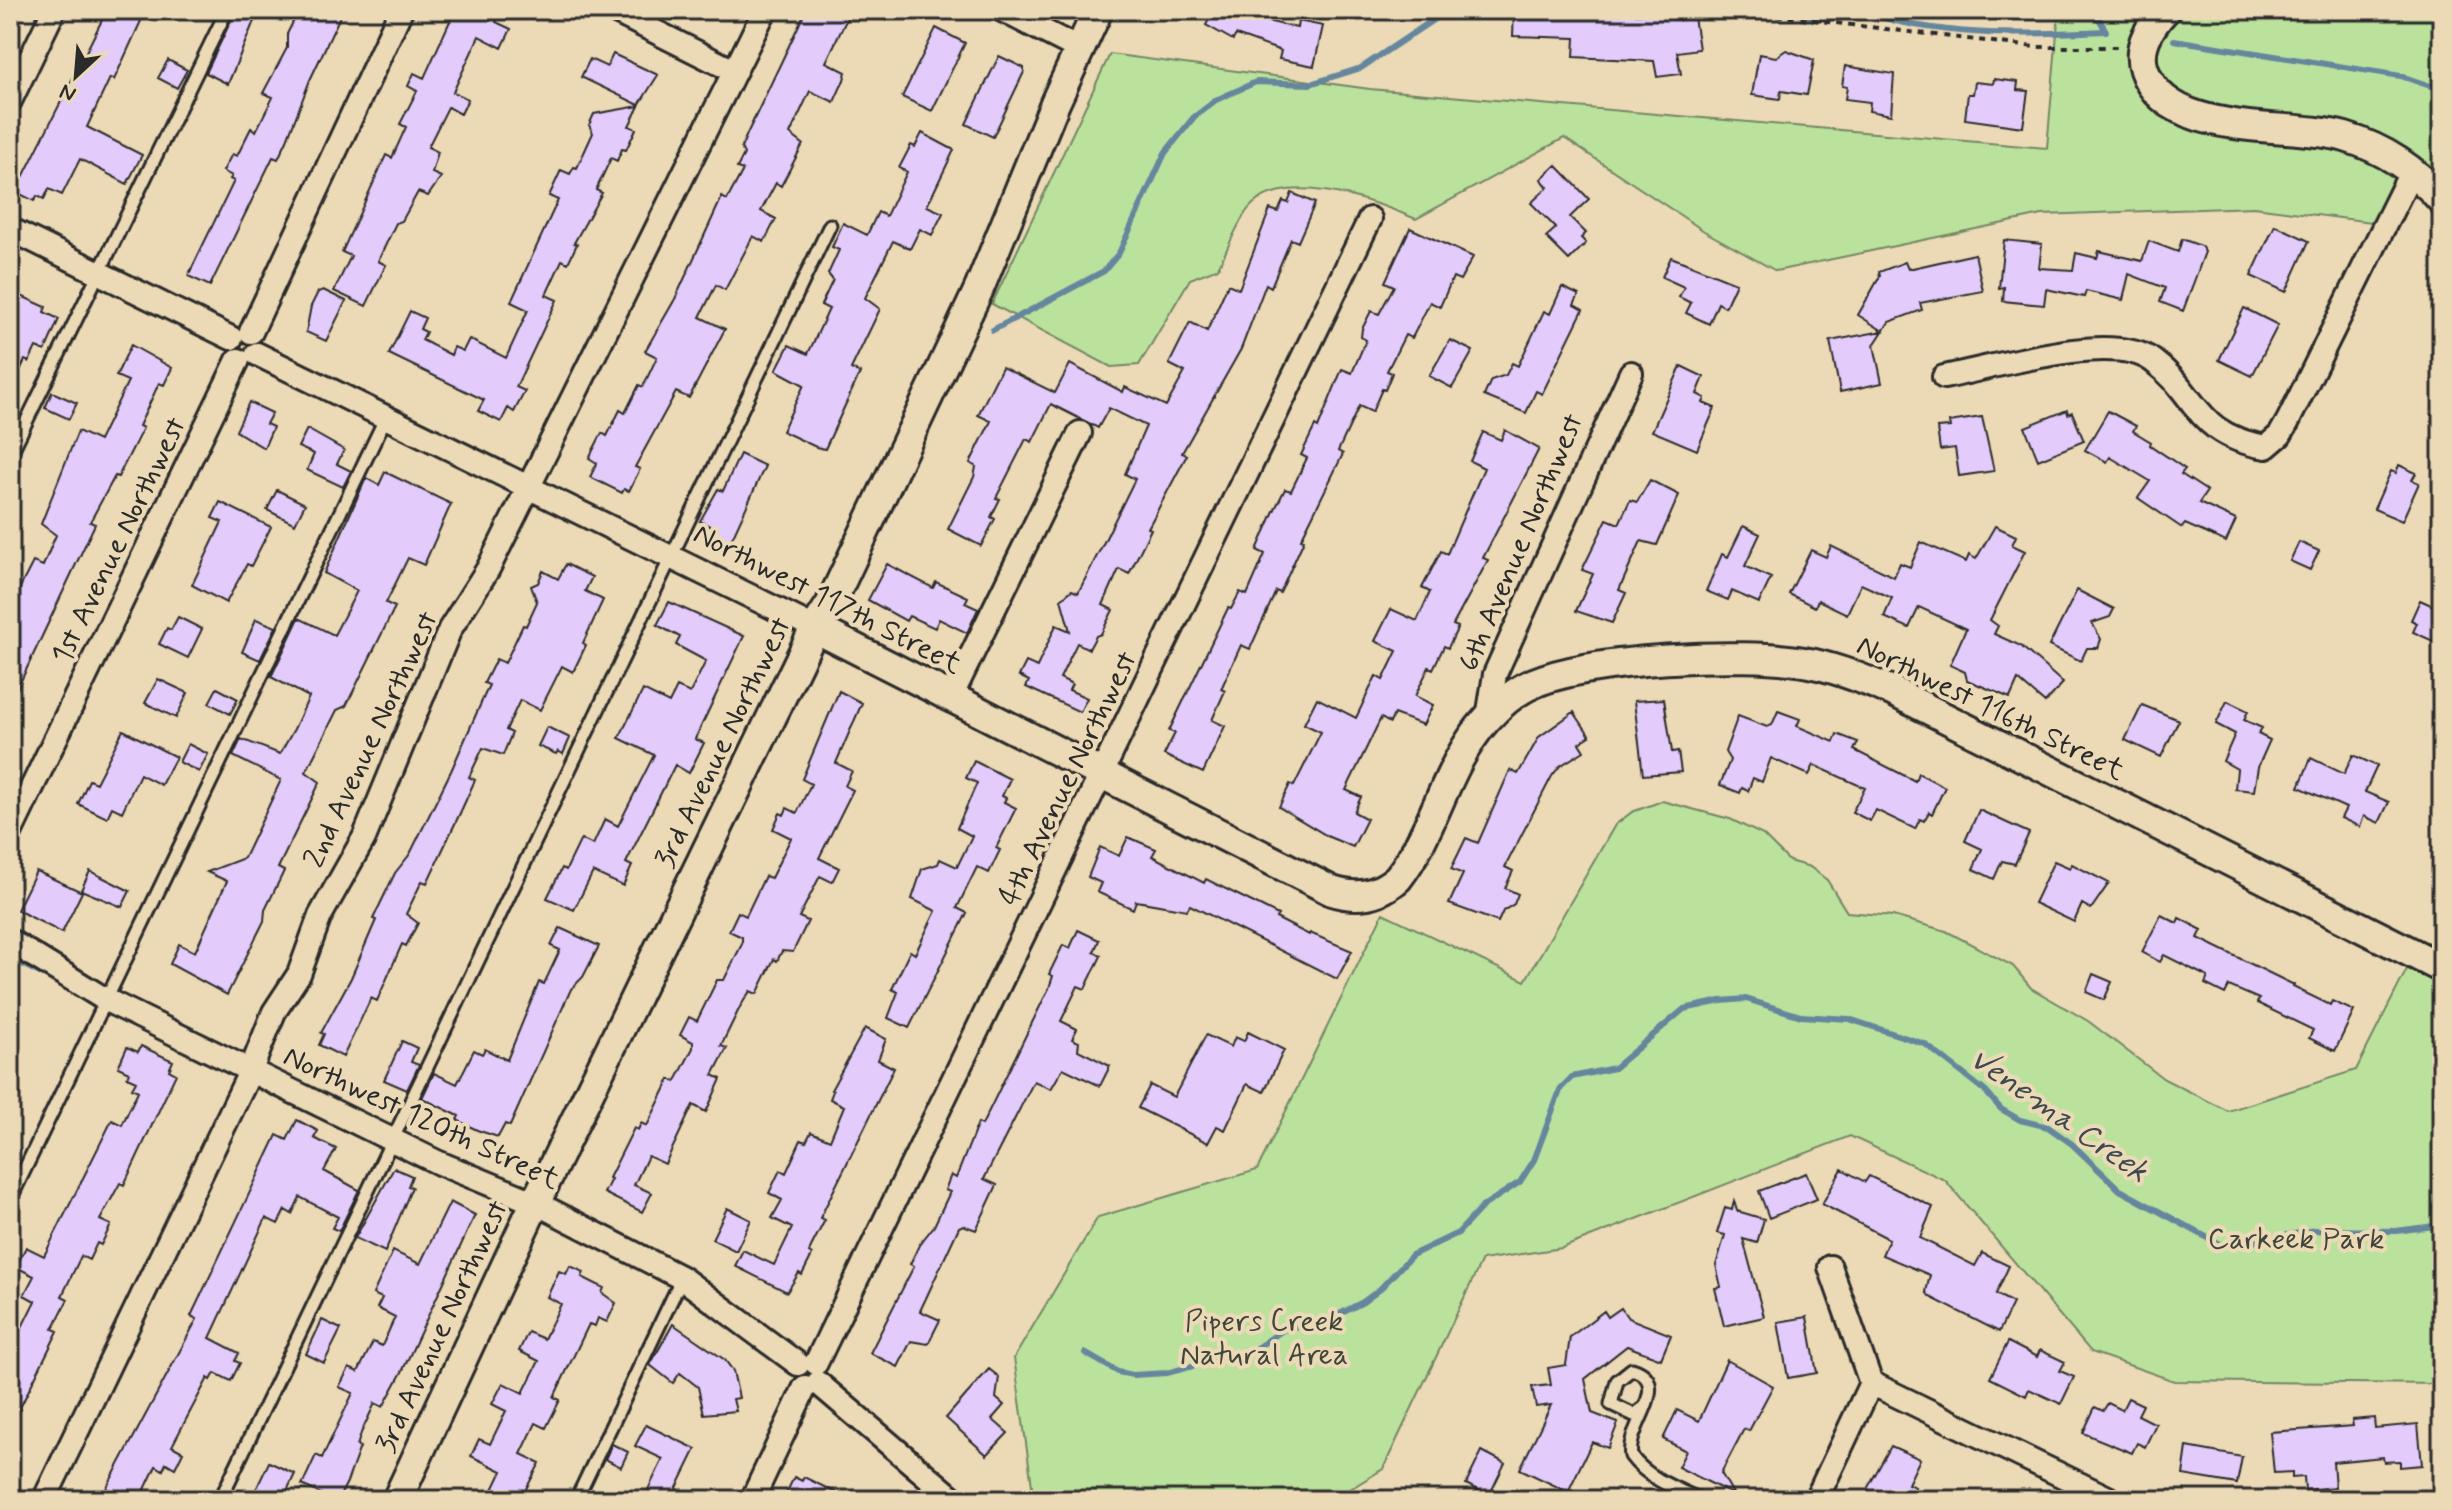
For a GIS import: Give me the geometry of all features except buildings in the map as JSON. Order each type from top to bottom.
[{"type":"street","points":[[10,101],[54,10]]},
{"type":"street","name":"1st Avenue Northwest","points":[[10,833],[401,10]]},
{"type":"street","points":[[612,10],[734,71]]},
{"type":"street","name":"2nd Avenue Northwest","points":[[44,1500],[251,1070],[274,1012],[299,974],[320,916],[364,838],[450,629],[488,569],[765,10]]},
{"type":"street","points":[[1002,10],[1079,49]]},
{"type":"street","name":"3rd Avenue Northwest","points":[[397,1500],[536,1203],[815,628],[830,605],[979,289],[1098,10]]},
{"type":"street","points":[[2165,10],[2155,21],[2143,48],[2142,62],[2152,84],[2169,101],[2192,115],[2221,122],[2343,136],[2391,155],[2412,170],[2442,200]]},
{"type":"street","points":[[1944,377],[2094,348],[2130,350],[2152,360],[2165,372],[2195,411],[2215,429],[2246,443],[2266,447],[2280,435],[2288,421],[2412,170]]},
{"type":"street","name":"4th Avenue Northwest","points":[[752,1500],[809,1374],[1370,219]]},
{"type":"street","name":"Northwest 117th Street","points":[[10,229],[815,628],[1332,891],[1350,896],[1370,894]]},
{"type":"street","name":"6th Avenue Northwest","points":[[1370,894],[1388,886],[1402,872],[1466,746],[1488,718],[1495,674],[1631,373]]},
{"type":"street","points":[[951,697],[1080,433]]},
{"type":"street","name":"Northwest 116th Street","points":[[1488,718],[1526,687],[1591,668],[1736,658],[1789,660],[1829,667],[1903,697],[2442,968]]},
{"type":"street","name":"Northwest 120th Street","points":[[10,941],[106,1000],[393,1140],[536,1203],[682,1278],[809,1374],[948,1497]]},
{"type":"street","points":[[1830,1267],[1871,1383],[2112,1500]]},
{"type":"street","points":[[1816,1500],[1871,1383]]},
{"type":"lane","points":[[10,455],[227,10]]},
{"type":"lane","points":[[220,1500],[830,225]]},
{"type":"lane","points":[[10,1200],[386,417]]},
{"type":"lane","points":[[576,1500],[682,1278]]},
{"type":"lane","points":[[1645,1407],[1633,1428],[1631,1456],[1638,1465],[1668,1486],[1701,1500]]},
{"type":"path","points":[[1729,10],[2034,47],[2143,48]]},
{"type":"green space","points":[[2059,10],[2442,10],[2442,200],[2412,171],[2387,224],[2254,207],[2042,215],[1776,271],[1704,231],[1564,138],[1416,219],[1376,204],[1328,192],[1303,189],[1281,191],[1261,198],[1246,212],[1218,268],[1190,279],[1139,365],[1111,367],[992,304],[1110,54],[1370,89],[2047,148]]},
{"type":"green space","points":[[1662,801],[1730,819],[1763,835],[1789,861],[1810,867],[1827,880],[1847,912],[1893,916],[1946,931],[2013,966],[2031,988],[2088,1021],[2164,1079],[2228,1111],[2356,1070],[2410,963],[2442,979],[2442,1384],[2174,1381],[2091,1352],[1945,1180],[1850,1136],[1562,1248],[1482,1260],[1383,1469],[1332,1500],[1034,1500],[1014,1358],[1098,1217],[1257,1170],[1383,913],[1525,981],[1615,825],[1632,812]]},
{"type":"waterway","points":[[993,330],[1104,271],[1119,253],[1165,153],[1194,117],[1216,100],[1256,82],[1310,84],[1361,68],[1448,10]]},
{"type":"waterway","points":[[1778,10],[1820,18],[1830,10]]},
{"type":"waterway","points":[[1857,10],[1918,26],[1949,30],[2012,33],[2106,31],[2094,10]]},
{"type":"waterway","points":[[2174,40],[2401,76],[2442,90]]},
{"type":"waterway","points":[[10,958],[50,978]]},
{"type":"waterway","name":"Venema Creek","points":[[1085,1353],[1118,1372],[1133,1375],[1167,1373],[1255,1349],[1283,1330],[1334,1317],[1363,1302],[1379,1290],[1412,1255],[1458,1233],[1483,1206],[1520,1182],[1534,1160],[1561,1088],[1572,1077],[1614,1068],[1684,1009],[1721,1001],[1746,999],[1801,1016],[1849,1019],[1925,1044],[1985,1091],[2001,1109],[2020,1120],[2048,1127],[2072,1144],[2120,1190],[2219,1244],[2236,1245],[2315,1230],[2396,1231],[2442,1225]]},
{"type":"waterway","points":[[479,1191],[508,1205]]},
{"type":"park label","name":"Carkeek Park","points":[[2296,1238]]},
{"type":"park label","name":"Pipers Creek Natural Area","points":[[1264,1337]]}]
